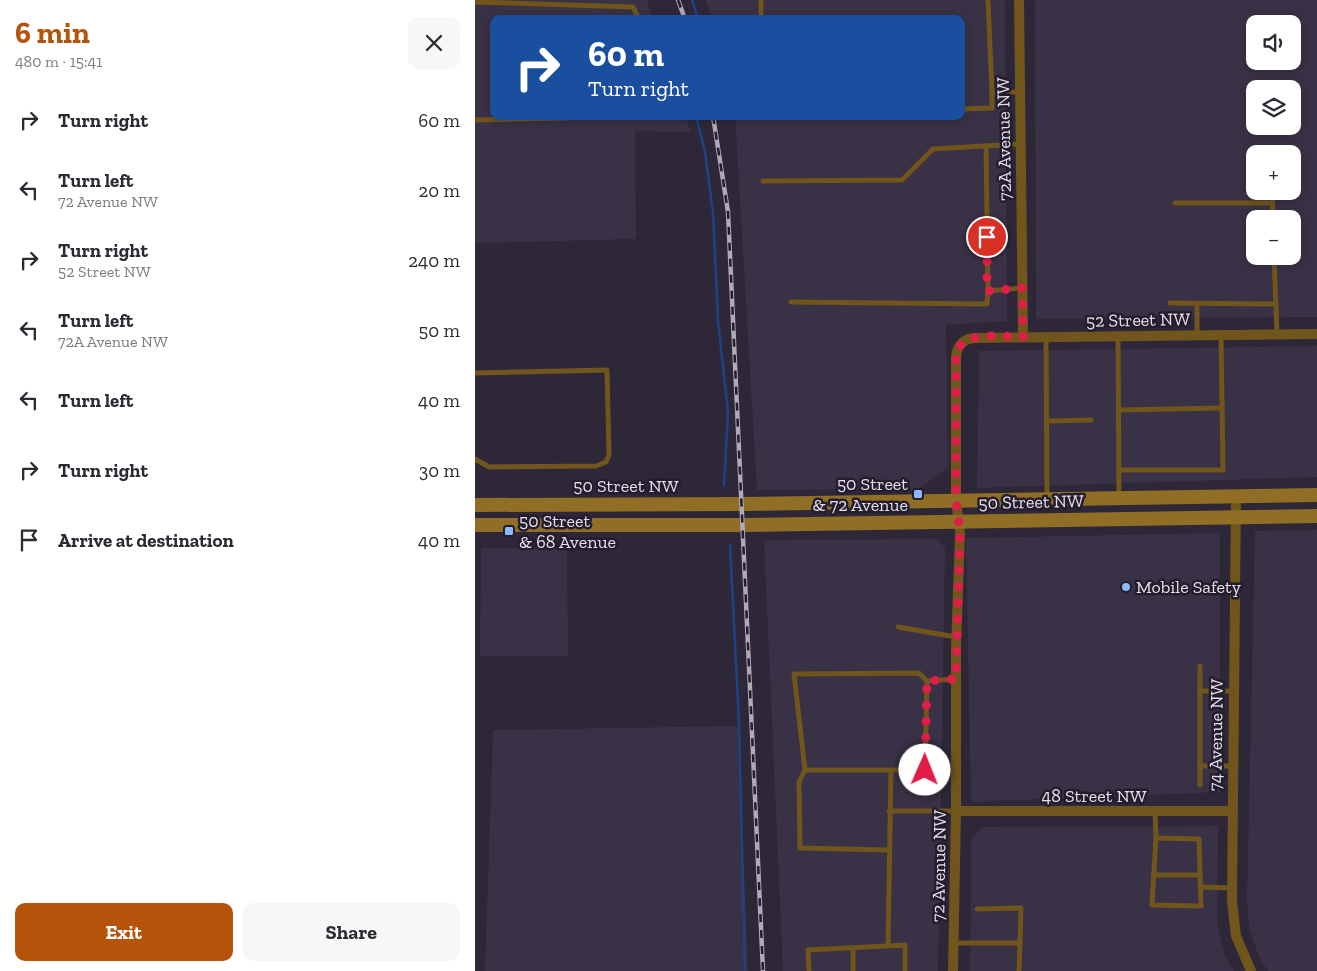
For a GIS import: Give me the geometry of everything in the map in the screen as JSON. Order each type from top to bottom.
[{"type":"main road","name":"50 Street NW","points":[[475,505],[1317,495]]},
{"type":"main road","name":"50 Street NW","points":[[475,525],[960,522],[1317,516]]},
{"type":"street","name":"72A Avenue NW","points":[[1019,0],[1023,337]]},
{"type":"street","name":"52 Street NW","points":[[961,343],[970,338],[1317,334]]},
{"type":"street","name":"72 Avenue NW","points":[[953,971],[956,811],[956,637],[960,522],[956,500],[956,352],[961,343]]},
{"type":"street","name":"74 Avenue NW","points":[[1236,496],[1231,812],[1232,888],[1236,936],[1251,971]]},
{"type":"street","name":"48 Street NW","points":[[956,811],[1231,812]]},
{"type":"lane","points":[[761,0],[761,15]]},
{"type":"lane","points":[[965,109],[991,108],[988,0]]},
{"type":"lane","points":[[475,2],[633,7],[637,15]]},
{"type":"lane","points":[[991,93],[1020,92]]},
{"type":"lane","points":[[475,120],[490,120]]},
{"type":"lane","points":[[763,181],[902,180],[933,149],[1021,144]]},
{"type":"lane","points":[[791,302],[987,304],[985,146]]},
{"type":"lane","points":[[1175,203],[1272,203],[1272,210]]},
{"type":"lane","points":[[1274,265],[1277,334]]},
{"type":"lane","points":[[987,291],[1022,288]]},
{"type":"lane","points":[[1170,303],[1276,304]]},
{"type":"lane","points":[[1197,303],[1197,336]]},
{"type":"lane","points":[[1119,470],[1223,470],[1221,335]]},
{"type":"lane","points":[[1118,336],[1119,498]]},
{"type":"lane","points":[[1047,337],[1047,499]]},
{"type":"lane","points":[[475,373],[607,370],[609,455],[606,462],[596,466],[489,467],[475,459]]},
{"type":"lane","points":[[1118,410],[1222,408]]},
{"type":"lane","points":[[1047,421],[1091,420]]},
{"type":"lane","points":[[898,627],[956,637]]},
{"type":"lane","points":[[1200,666],[1200,785]]},
{"type":"lane","points":[[805,770],[925,770],[927,681],[919,673],[794,674],[805,770],[799,782],[800,848],[888,850]]},
{"type":"lane","points":[[927,681],[956,679]]},
{"type":"lane","points":[[1200,691],[1233,691]]},
{"type":"lane","points":[[1200,766],[1232,766]]},
{"type":"lane","points":[[888,946],[888,850],[891,770]]},
{"type":"lane","points":[[889,811],[956,811]]},
{"type":"lane","points":[[1155,812],[1152,905],[1201,906],[1199,839],[1155,838]]},
{"type":"lane","points":[[1153,875],[1200,875]]},
{"type":"lane","points":[[1200,887],[1232,888]]},
{"type":"lane","points":[[977,909],[1021,908],[1019,971]]},
{"type":"lane","points":[[954,943],[1021,943]]},
{"type":"lane","points":[[809,971],[808,950],[905,946],[905,971]]},
{"type":"lane","points":[[853,948],[853,971]]},
{"type":"shaded area","points":[[475,0],[647,0],[652,15],[490,15],[490,120],[686,120],[691,132],[635,131],[636,239],[475,243]]},
{"type":"shaded area","points":[[706,0],[1005,0],[1007,321],[946,325],[948,467],[919,489],[757,490],[735,120],[965,120],[965,15],[711,15]]},
{"type":"shaded area","points":[[1035,0],[1317,0],[1317,317],[1036,319]]},
{"type":"shaded area","points":[[1317,346],[1317,477],[977,488],[979,351]]},
{"type":"shaded area","points":[[1317,530],[1317,971],[1268,971],[1259,957],[1249,928],[1247,900],[1255,531]]},
{"type":"shaded area","points":[[1220,533],[1220,792],[971,802],[966,538]]},
{"type":"shaded area","points":[[937,539],[945,548],[938,971],[783,971],[764,540]]},
{"type":"shaded area","points":[[481,548],[567,549],[568,656],[480,656]]},
{"type":"shaded area","points":[[738,726],[748,971],[485,971],[493,730]]},
{"type":"shaded area","points":[[1218,826],[1217,922],[1225,956],[1234,971],[970,971],[971,839],[983,827]]},
{"type":"waterway","points":[[692,0],[697,15]]},
{"type":"waterway","points":[[697,120],[705,152],[713,212],[718,321],[728,412],[724,486]]},
{"type":"waterway","points":[[730,545],[739,722],[745,971]]},
{"type":"railway","points":[[678,0],[684,15]]},
{"type":"railway","points":[[714,120],[728,212],[763,971]]},
{"type":"place","name":"50 Street & 72 Avenue","points":[[918,494]]},
{"type":"place","name":"50 Street & 68 Avenue","points":[[509,531]]},
{"type":"place","name":"Mobile Safety","points":[[1126,587]]},
{"type":"route","points":[[925,770],[927,681],[956,679],[960,534],[956,500],[956,352],[961,343],[970,338],[1023,337],[1022,288],[987,291],[987,237]]}]
